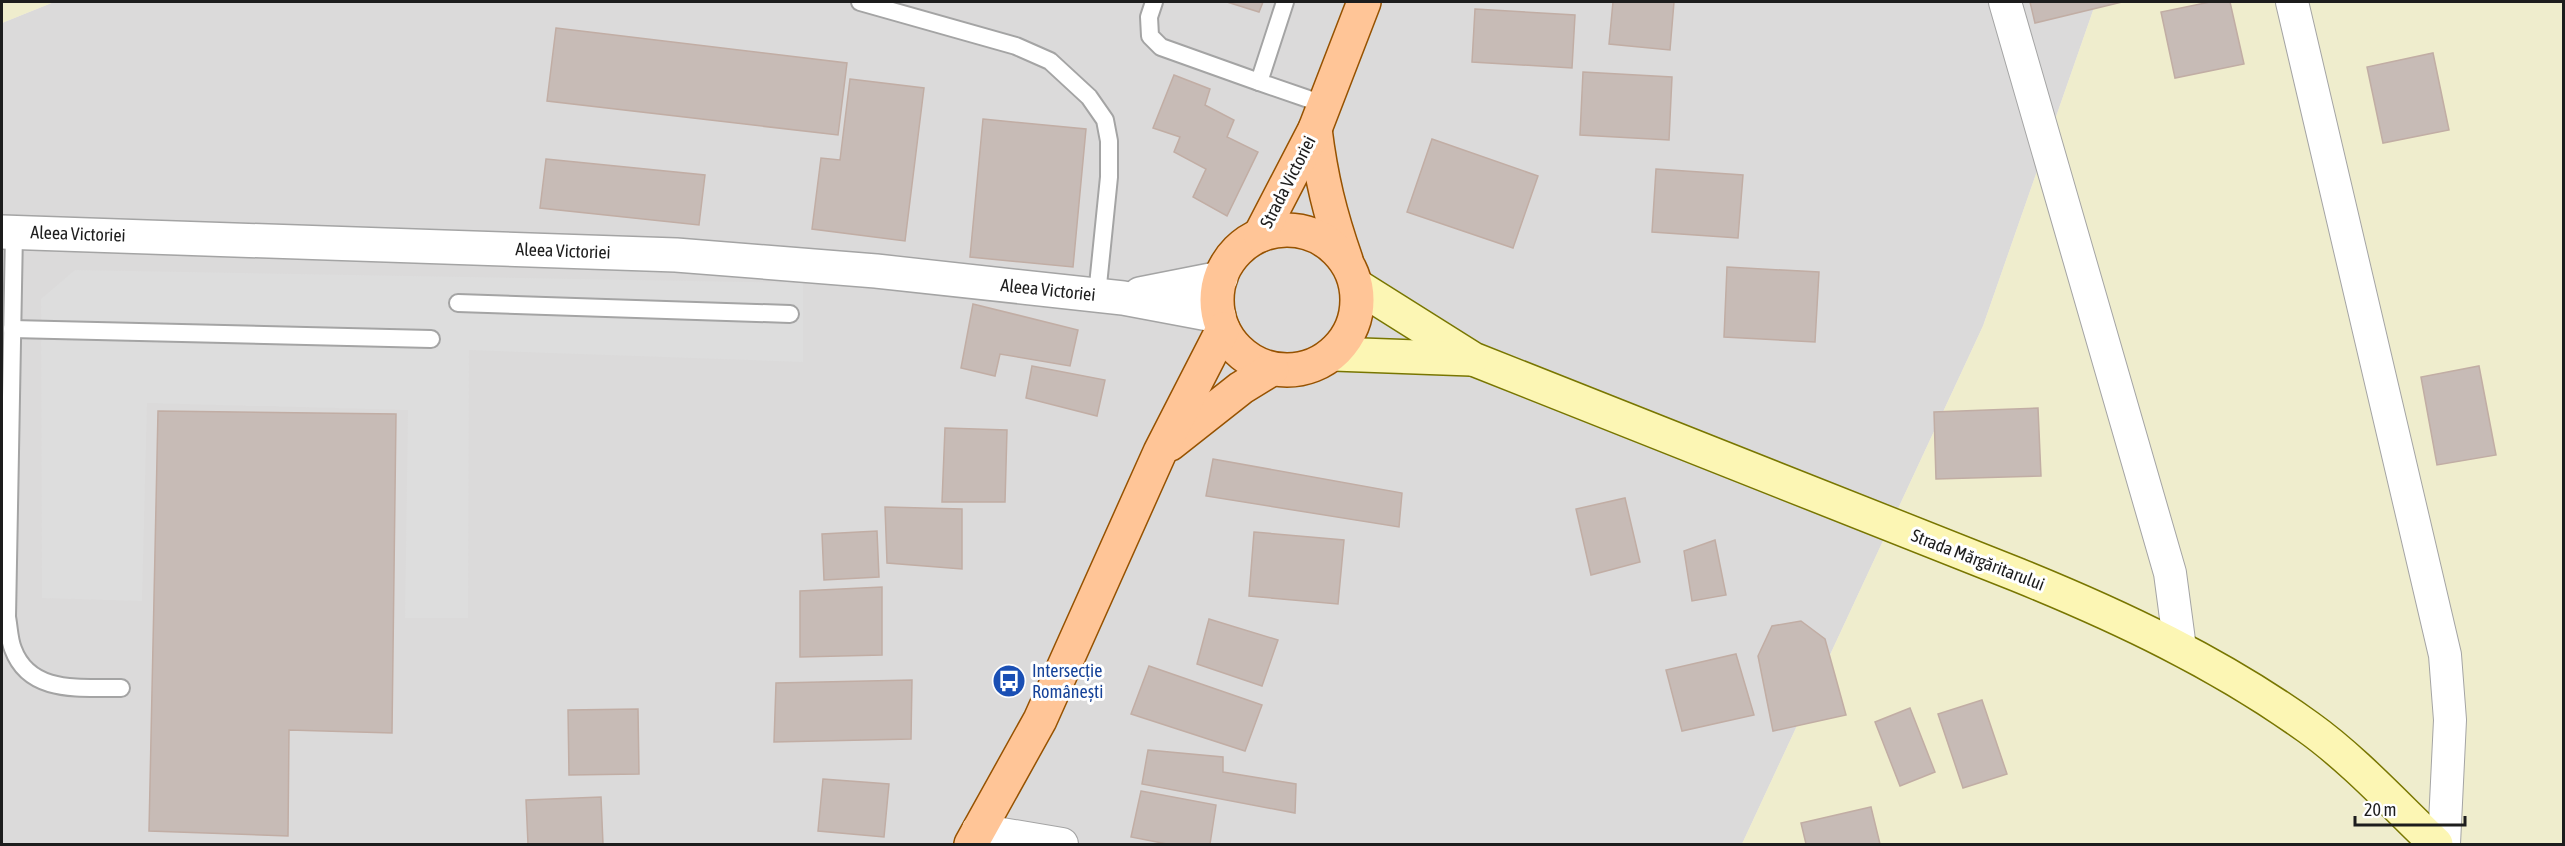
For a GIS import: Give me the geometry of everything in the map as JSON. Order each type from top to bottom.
[{"type":"main road","name":"Strada Victoriei","points":[[1260,235],[1319,116],[1364,2]]},
{"type":"main road","name":"Strada Victoriei","points":[[1319,116],[1321,177],[1329,212],[1352,274]]},
{"type":"main road","points":[[1284,230],[1309,233],[1330,244],[1352,274],[1358,310],[1350,334],[1334,354],[1315,365],[1294,370],[1272,369],[1252,361],[1235,347],[1221,323],[1217,297],[1221,278],[1229,260],[1243,246],[1260,235],[1284,230]]},
{"type":"main road","name":"Strada Mărgăritarului","points":[[1352,274],[1473,359],[2068,596],[2180,648],[2242,683],[2310,728],[2436,844]]},
{"type":"main road","points":[[975,837],[1040,720],[1160,452],[1221,323]]},
{"type":"main road","name":"Strada Mărgăritarului","points":[[1334,354],[1473,359]]},
{"type":"main road","points":[[1160,452],[1241,388],[1272,369]]},
{"type":"street","points":[[2005,2],[2170,573],[2180,648]]},
{"type":"street","points":[[2292,2],[2445,655],[2450,720],[2444,844]]},
{"type":"street","name":"Aleea Victoriei","points":[[8,232],[676,255],[865,270],[1110,296],[1221,323]]},
{"type":"street","name":"Aleea Victoriei","points":[[1110,296],[1221,278]]},
{"type":"street","points":[[975,837],[1062,844]]},
{"type":"lane","points":[[860,2],[1017,46],[1050,61],[1089,97],[1105,120],[1109,141],[1110,296]]},
{"type":"lane","points":[[1154,2],[1149,17],[1150,36],[1161,46],[1259,82],[1319,116]]},
{"type":"lane","points":[[1259,82],[1285,2]]},
{"type":"lane","points":[[8,232],[12,329],[7,617],[13,650],[31,676],[53,686],[121,688]]},
{"type":"lane","points":[[458,303],[790,314]]},
{"type":"lane","points":[[12,329],[431,339]]},
{"type":"shaded area","points":[[2,2],[54,2],[2,23]]},
{"type":"shaded area","points":[[54,2],[2096,2],[1983,326],[1742,844],[2,844],[2,23]]},
{"type":"shaded area","points":[[2096,2],[2563,2],[2563,844],[1742,844],[1983,326]]},
{"type":"shaded area","points":[[75,270],[803,283],[803,362],[469,350],[468,618],[405,618],[408,410],[147,403],[142,601],[42,598],[41,299]]},
{"type":"building","points":[[1227,2],[1263,2],[1259,12]]},
{"type":"building","points":[[1613,2],[1674,2],[1670,50],[1609,44]]},
{"type":"building","points":[[2030,2],[2122,2],[2035,23]]},
{"type":"building","points":[[2210,2],[2230,2],[2244,64],[2175,78],[2161,12]]},
{"type":"building","points":[[1475,9],[1575,15],[1572,68],[1472,62]]},
{"type":"building","points":[[556,28],[847,63],[838,135],[547,101]]},
{"type":"building","points":[[2433,53],[2449,130],[2383,143],[2367,67]]},
{"type":"building","points":[[1583,72],[1672,77],[1669,140],[1580,135]]},
{"type":"building","points":[[1174,75],[1210,89],[1205,105],[1234,120],[1227,137],[1258,152],[1227,216],[1193,197],[1206,169],[1174,152],[1180,137],[1153,128]]},
{"type":"building","points":[[850,79],[924,88],[905,241],[812,229],[821,158],[840,160]]},
{"type":"building","points":[[983,119],[1086,129],[1073,267],[970,257]]},
{"type":"building","points":[[1432,139],[1538,176],[1513,248],[1407,212]]},
{"type":"building","points":[[546,159],[705,175],[699,225],[540,208]]},
{"type":"building","points":[[1656,169],[1743,175],[1738,238],[1652,232]]},
{"type":"building","points":[[1727,267],[1819,272],[1815,342],[1724,337]]},
{"type":"building","points":[[973,304],[1078,330],[1070,366],[1000,354],[995,376],[961,368]]},
{"type":"building","points":[[1032,366],[1105,380],[1097,416],[1026,398]]},
{"type":"building","points":[[2479,366],[2496,455],[2437,465],[2421,377]]},
{"type":"building","points":[[2038,408],[2041,476],[1936,479],[1934,412]]},
{"type":"building","points":[[158,411],[396,414],[392,733],[289,730],[288,836],[149,831]]},
{"type":"building","points":[[945,428],[1007,430],[1005,502],[942,502]]},
{"type":"building","points":[[1213,459],[1402,493],[1399,527],[1206,496]]},
{"type":"building","points":[[1625,498],[1640,562],[1591,575],[1576,509]]},
{"type":"building","points":[[885,507],[962,509],[962,569],[887,563]]},
{"type":"building","points":[[877,531],[879,577],[824,580],[822,534]]},
{"type":"building","points":[[1254,532],[1344,540],[1338,604],[1249,596]]},
{"type":"building","points":[[1715,540],[1726,595],[1692,601],[1684,551]]},
{"type":"building","points":[[882,587],[882,655],[800,657],[800,591]]},
{"type":"building","points":[[1209,619],[1278,640],[1262,686],[1197,664]]},
{"type":"building","points":[[1801,621],[1825,639],[1846,715],[1773,731],[1758,656],[1772,626]]},
{"type":"building","points":[[1736,654],[1754,715],[1682,731],[1666,670]]},
{"type":"building","points":[[1149,666],[1262,705],[1245,751],[1131,714]]},
{"type":"building","points":[[912,680],[911,739],[774,742],[776,683]]},
{"type":"building","points":[[1982,700],[2007,774],[1963,788],[1938,714]]},
{"type":"building","points":[[1910,708],[1935,772],[1900,786],[1875,722]]},
{"type":"building","points":[[638,709],[639,774],[569,775],[568,710]]},
{"type":"building","points":[[1148,750],[1223,757],[1223,772],[1296,784],[1295,813],[1142,784]]},
{"type":"building","points":[[823,779],[889,784],[884,837],[818,831]]},
{"type":"building","points":[[1141,791],[1216,805],[1210,844],[1167,844],[1131,837]]},
{"type":"building","points":[[601,797],[603,844],[528,844],[526,800]]},
{"type":"building","points":[[1871,807],[1880,844],[1806,844],[1801,823]]},
{"type":"place","name":"Intersecție Românești","points":[[1009,681]]}]
